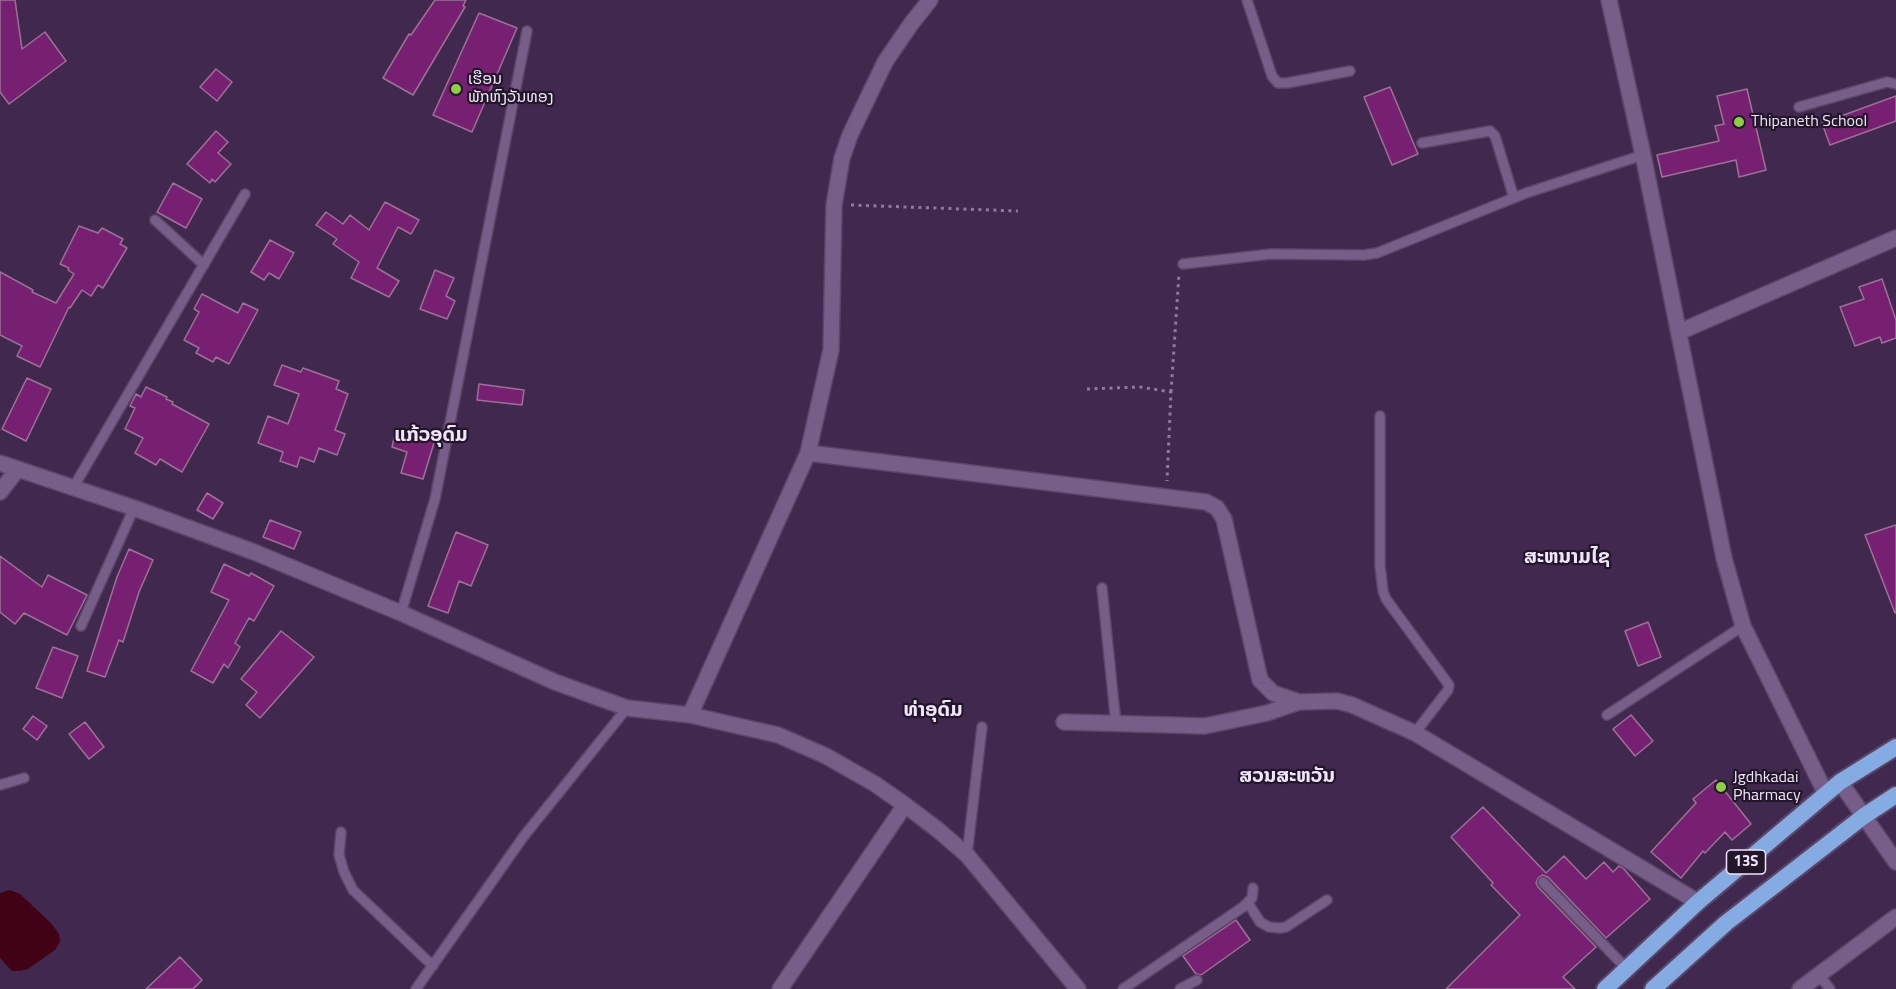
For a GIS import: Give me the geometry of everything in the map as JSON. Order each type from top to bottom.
[{"type":"highway","name":"13S","points":[[1605,989],[1698,902],[1840,782],[1896,747]]},
{"type":"highway","name":"13S","points":[[1653,989],[1726,923],[1864,816],[1896,795]]},
{"type":"street","points":[[690,715],[808,453],[831,350],[834,205],[842,158],[860,112],[885,62],[930,0]]},
{"type":"street","points":[[1609,0],[1643,155],[1724,558],[1743,626],[1826,794]]},
{"type":"street","points":[[1679,332],[1896,238]]},
{"type":"street","points":[[808,453],[1206,502],[1217,508],[1224,519],[1260,680],[1273,693],[1299,702]]},
{"type":"street","points":[[0,463],[134,508],[254,552],[401,613],[555,682],[627,708],[690,715],[778,735],[826,756],[875,784],[905,805],[967,855],[1078,989]]},
{"type":"street","points":[[0,492],[17,470]]},
{"type":"street","points":[[1064,722],[1205,726],[1267,713],[1299,702],[1337,701],[1352,705],[1415,733],[1698,902]]},
{"type":"street","points":[[1840,782],[1896,862]]},
{"type":"street","points":[[780,989],[905,805]]},
{"type":"street","points":[[1800,989],[1896,917]]},
{"type":"lane","points":[[1247,0],[1272,76],[1278,83],[1350,71]]},
{"type":"lane","points":[[401,613],[435,499],[527,31]]},
{"type":"lane","points":[[1799,107],[1887,82],[1896,84]]},
{"type":"lane","points":[[1422,143],[1490,131],[1495,136],[1514,198]]},
{"type":"lane","points":[[1183,264],[1271,254],[1364,255],[1377,253],[1514,198],[1643,155]]},
{"type":"lane","points":[[73,488],[245,194]]},
{"type":"lane","points":[[155,220],[204,265]]},
{"type":"lane","points":[[1380,416],[1380,566],[1383,591],[1386,599],[1449,685],[1448,690],[1415,733]]},
{"type":"lane","points":[[81,626],[134,508]]},
{"type":"lane","points":[[1102,588],[1116,724]]},
{"type":"lane","points":[[1607,715],[1743,626]]},
{"type":"lane","points":[[417,989],[524,836],[627,708]]},
{"type":"lane","points":[[967,855],[982,727]]},
{"type":"lane","points":[[0,785],[24,778]]},
{"type":"lane","points":[[341,832],[339,855],[353,890],[433,966]]},
{"type":"lane","points":[[1544,882],[1626,968]]},
{"type":"lane","points":[[1123,989],[1248,903],[1252,898],[1253,888]]},
{"type":"lane","points":[[1248,903],[1260,922],[1269,927],[1280,928],[1286,927],[1327,900]]},
{"type":"lane","points":[[1819,975],[1830,989]]},
{"type":"lane","points":[[1180,989],[1197,980]]},
{"type":"path","points":[[834,205],[1018,211]]},
{"type":"path","points":[[1166,498],[1179,268],[1183,264]]},
{"type":"path","points":[[1087,389],[1140,387],[1171,392]]},
{"type":"shaded area","points":[[10,890],[20,894],[51,923],[59,934],[60,942],[55,950],[28,969],[20,971],[12,971],[0,958],[0,893]]},
{"type":"building","points":[[0,0],[15,0],[22,49],[45,32],[66,61],[9,104],[0,92]]},
{"type":"building","points":[[435,0],[466,0],[463,6],[465,7],[413,95],[383,78],[409,34],[411,35]]},
{"type":"building","points":[[479,13],[517,28],[472,132],[433,115]]},
{"type":"building","points":[[216,69],[232,82],[217,101],[200,87]]},
{"type":"building","points":[[1390,87],[1418,154],[1392,165],[1364,97]]},
{"type":"building","points":[[1747,89],[1766,170],[1739,177],[1736,160],[1662,177],[1657,155],[1719,141],[1715,126],[1724,124],[1717,96]]},
{"type":"building","points":[[1896,96],[1896,121],[1830,145],[1822,123]]},
{"type":"building","points":[[216,131],[228,142],[218,153],[231,164],[215,182],[212,179],[210,183],[187,164]]},
{"type":"building","points":[[173,183],[202,199],[186,228],[157,212]]},
{"type":"building","points":[[385,202],[419,220],[411,234],[398,227],[377,268],[399,281],[389,297],[351,278],[359,262],[333,244],[337,239],[316,225],[326,212],[343,224],[350,215],[369,230]]},
{"type":"building","points":[[79,226],[98,233],[102,228],[123,239],[120,244],[127,248],[103,288],[98,285],[91,296],[82,290],[69,307],[40,367],[17,356],[22,346],[0,335],[0,272],[33,290],[32,292],[56,303],[74,274],[68,270],[69,268],[60,264]]},
{"type":"building","points":[[270,240],[294,253],[279,279],[269,273],[264,280],[251,272]]},
{"type":"building","points":[[435,270],[454,278],[446,296],[455,301],[447,319],[420,309]]},
{"type":"building","points":[[1882,279],[1896,320],[1896,338],[1882,343],[1880,337],[1855,346],[1840,307],[1864,299],[1859,287]]},
{"type":"building","points":[[202,294],[238,313],[243,303],[258,310],[229,364],[216,357],[213,362],[196,353],[199,348],[184,340],[199,312],[194,309]]},
{"type":"building","points":[[282,365],[301,372],[303,368],[339,381],[336,389],[348,394],[335,430],[345,434],[337,455],[319,448],[314,462],[300,457],[297,467],[280,461],[283,452],[258,443],[268,416],[288,424],[299,394],[274,385]]},
{"type":"building","points":[[27,378],[51,389],[26,441],[2,429]]},
{"type":"building","points":[[479,384],[524,390],[522,405],[477,400]]},
{"type":"building","points":[[146,387],[167,397],[166,399],[173,402],[172,404],[209,424],[182,472],[160,459],[156,465],[135,453],[143,438],[125,429],[135,408],[130,406],[136,394],[141,397]]},
{"type":"building","points":[[414,426],[437,433],[423,479],[401,473],[407,452],[392,447],[396,430],[412,434]]},
{"type":"building","points":[[207,493],[223,503],[213,519],[197,510]]},
{"type":"building","points":[[270,520],[301,532],[294,549],[263,537]]},
{"type":"building","points":[[1896,525],[1896,613],[1895,613],[1865,535]]},
{"type":"building","points":[[456,532],[488,545],[471,586],[459,581],[448,613],[428,606]]},
{"type":"building","points":[[129,549],[153,560],[139,592],[123,642],[119,640],[105,677],[87,671],[117,577]]},
{"type":"building","points":[[0,556],[42,587],[48,575],[87,595],[67,635],[24,613],[15,624],[0,612]]},
{"type":"building","points":[[224,564],[249,576],[251,573],[274,586],[254,621],[249,618],[235,643],[240,647],[228,668],[224,664],[213,683],[191,671],[229,600],[211,592]]},
{"type":"building","points":[[1648,622],[1661,657],[1638,666],[1625,631]]},
{"type":"building","points":[[281,631],[314,657],[260,718],[246,705],[257,692],[241,679]]},
{"type":"building","points":[[53,647],[78,656],[62,698],[36,688]]},
{"type":"building","points":[[1631,715],[1653,741],[1635,756],[1613,729]]},
{"type":"building","points":[[33,716],[47,726],[37,740],[23,729]]},
{"type":"building","points":[[85,722],[104,747],[89,759],[69,734]]},
{"type":"building","points":[[1716,780],[1751,824],[1732,840],[1725,832],[1705,853],[1703,851],[1681,878],[1651,852],[1696,803],[1693,799]]},
{"type":"building","points":[[1483,807],[1546,873],[1564,856],[1586,879],[1604,862],[1613,872],[1619,866],[1623,868],[1650,899],[1606,938],[1548,877],[1542,875],[1538,878],[1536,883],[1538,887],[1596,947],[1563,977],[1575,989],[1446,989],[1520,915],[1491,885],[1493,883],[1451,837]]},
{"type":"building","points":[[1236,920],[1250,940],[1201,975],[1196,974],[1183,956]]},
{"type":"building","points":[[180,957],[202,980],[193,989],[146,989]]},
{"type":"place","name":"ເຮືອນ ພັກຫົງວັນທອງ","points":[[456,89]]},
{"type":"place","name":"Thipaneth School","points":[[1739,122]]},
{"type":"place","name":"Jgdhkadai Pharmacy","points":[[1721,787]]},
{"type":"district","name":"ແກ້ວອຸດົມ","points":[[431,436]]},
{"type":"district","name":"ສະຫນາມໄຊ","points":[[1567,558]]},
{"type":"district","name":"ທ່າອຸດົມ","points":[[933,711]]},
{"type":"district","name":"ສວນສະຫວັນ","points":[[1287,777]]}]
